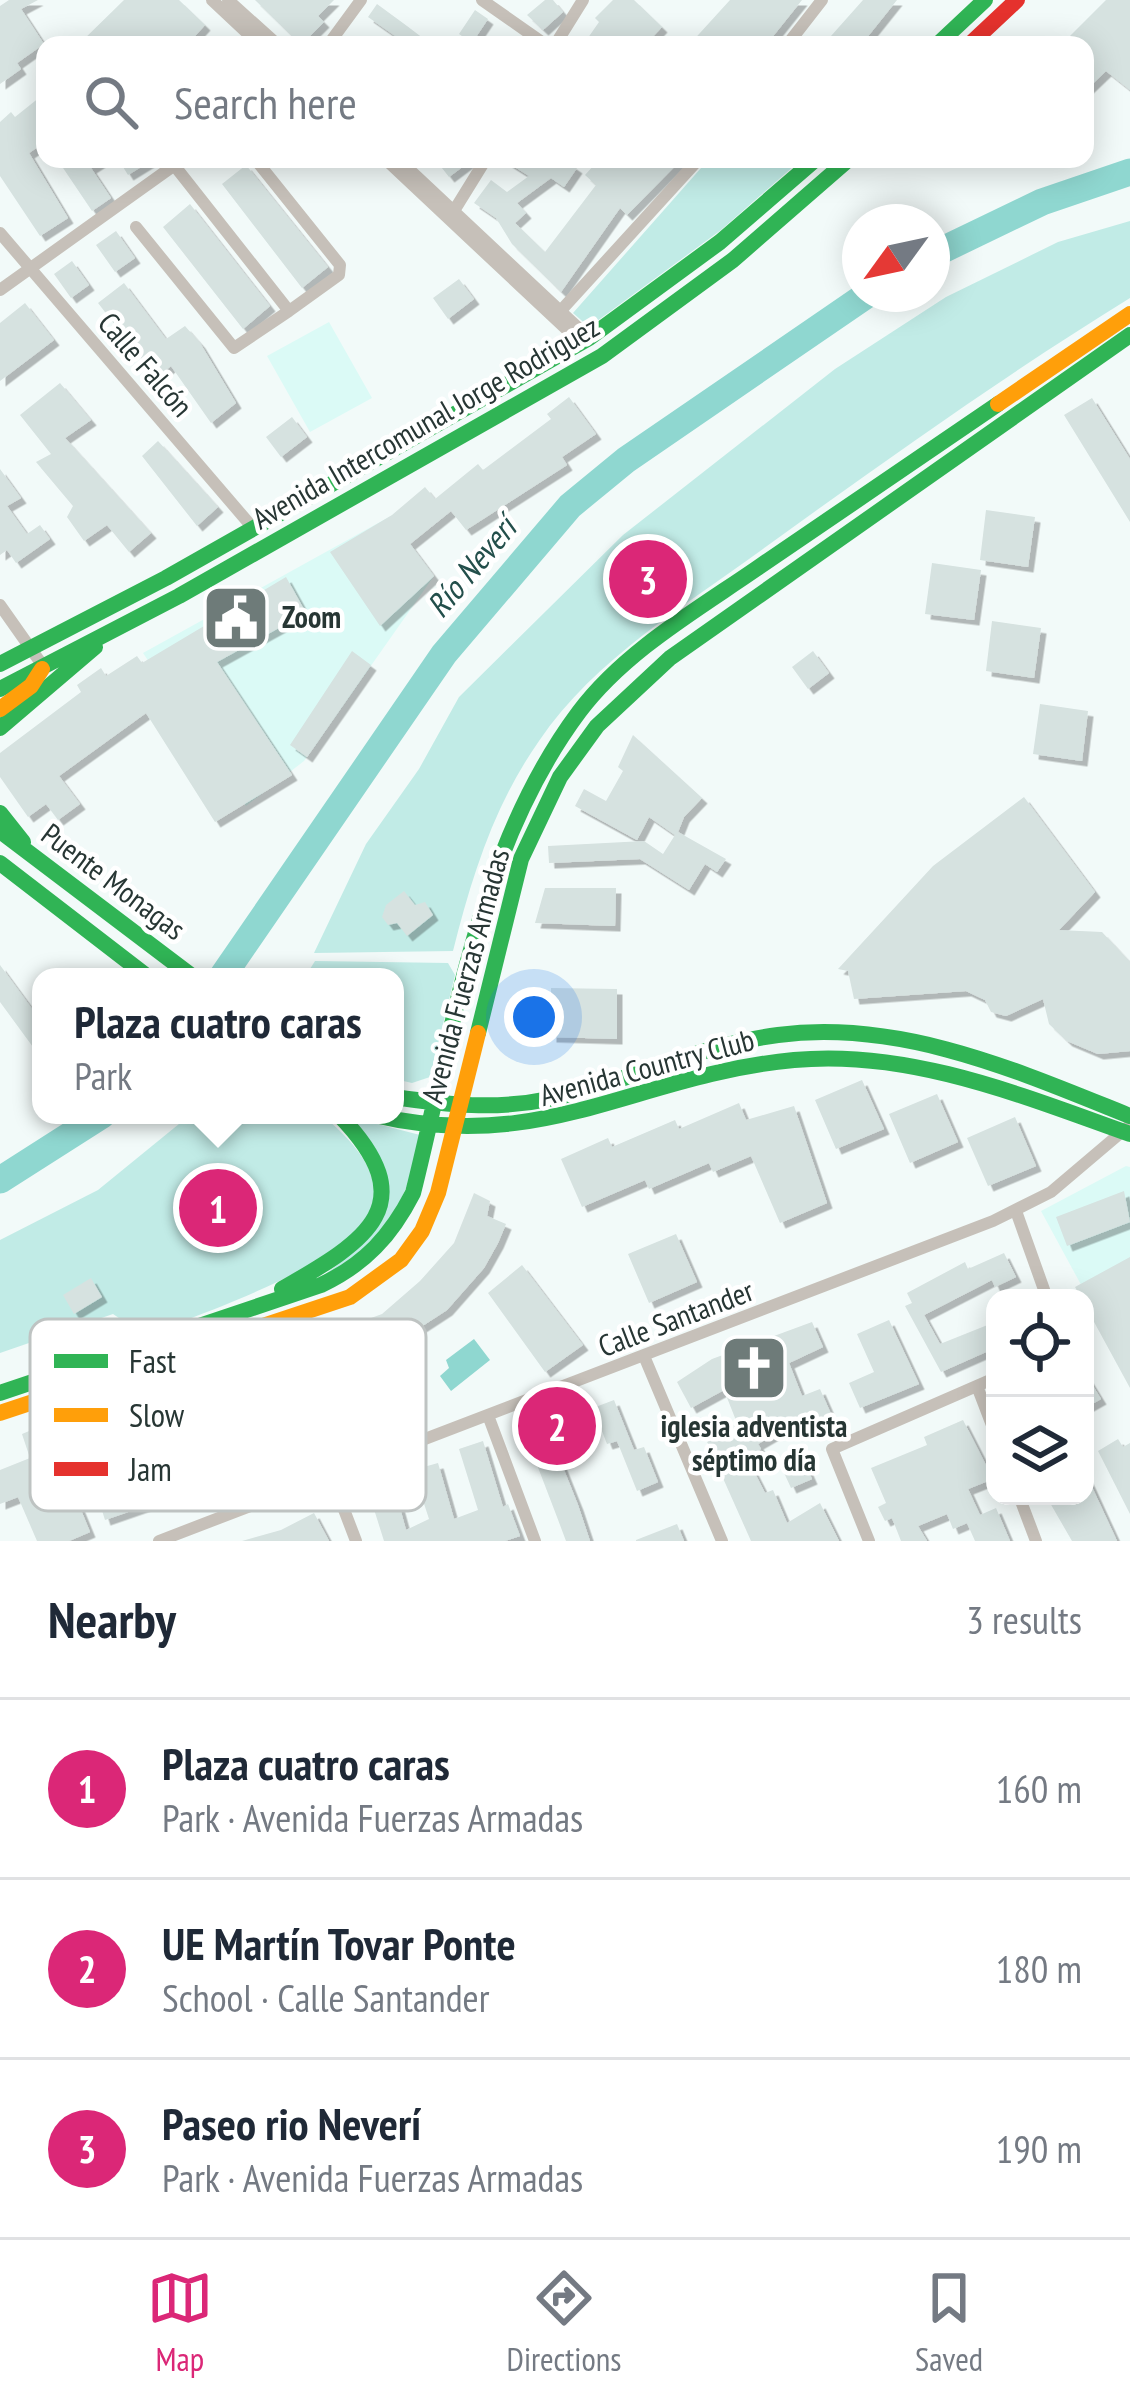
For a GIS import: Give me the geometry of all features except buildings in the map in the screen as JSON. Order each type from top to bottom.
[{"type":"street","points":[[212,0],[250,36]]},
{"type":"street","points":[[228,0],[268,36]]},
{"type":"street","points":[[335,36],[361,0]]},
{"type":"street","points":[[482,0],[533,36]]},
{"type":"street","points":[[561,36],[583,0]]},
{"type":"street","points":[[794,36],[822,0]]},
{"type":"street","points":[[947,36],[985,0]]},
{"type":"street","points":[[979,36],[1017,0]]},
{"type":"street","points":[[0,290],[171,168]]},
{"type":"street","points":[[183,168],[290,311]]},
{"type":"street","points":[[136,227],[234,348],[341,270],[262,168]]},
{"type":"street","points":[[396,168],[585,340]]},
{"type":"street","points":[[407,168],[452,216]]},
{"type":"street","points":[[452,216],[481,168]]},
{"type":"street","points":[[557,314],[691,168]]},
{"type":"street","name":"Avenida Intercomunal Jorge Rodriguez","points":[[0,664],[254,528],[585,340],[707,253],[806,168]]},
{"type":"street","name":"Avenida Intercomunal Jorge Rodriguez","points":[[0,689],[106,636],[602,356],[733,260],[839,168]]},
{"type":"street","name":"Calle Falcón","points":[[0,233],[254,528]]},
{"type":"street","name":"Avenida Fuerzas Armadas","points":[[216,1319],[321,1286],[373,1253],[403,1219],[431,1129],[498,860],[547,762],[593,696],[702,606],[1130,314]]},
{"type":"street","name":"Avenida Fuerzas Armadas","points":[[285,1319],[350,1297],[401,1260],[432,1210],[521,859],[560,777],[597,726],[670,658],[1130,335]]},
{"type":"street","points":[[0,605],[43,666],[31,686],[0,709]]},
{"type":"street","points":[[0,728],[51,689],[106,636]]},
{"type":"street","points":[[0,812],[31,852]]},
{"type":"street","name":"Puente Monagas","points":[[0,831],[182,968]]},
{"type":"street","name":"Puente Monagas","points":[[5,868],[137,968]]},
{"type":"street","name":"Avenida Country Club","points":[[458,1110],[539,1105],[736,1042],[812,1032],[927,1042],[1129,1126]]},
{"type":"street","name":"Avenida Country Club","points":[[454,1132],[555,1122],[721,1074],[828,1058],[875,1059],[951,1073],[1129,1126]]},
{"type":"street","points":[[404,1099],[458,1110]]},
{"type":"street","points":[[404,1122],[454,1132]]},
{"type":"street","points":[[248,1308],[350,1250],[376,1223],[384,1203],[381,1177],[367,1144],[348,1124]]},
{"type":"street","name":"Calle Santander","points":[[426,1442],[1016,1211],[1078,1173],[1129,1126]]},
{"type":"street","points":[[1016,1211],[1044,1289]]},
{"type":"street","points":[[644,1356],[722,1541]]},
{"type":"street","points":[[869,1541],[832,1449],[986,1382]]},
{"type":"street","name":"Avenida Fuerzas Armadas","points":[[0,1393],[30,1383]]},
{"type":"street","points":[[977,1386],[986,1410]]},
{"type":"street","name":"Avenida Fuerzas Armadas","points":[[0,1412],[30,1402]]},
{"type":"street","points":[[489,1418],[535,1541]]},
{"type":"street","points":[[1022,1505],[1036,1541]]},
{"type":"street","name":"Calle Santander","points":[[159,1541],[246,1511]]},
{"type":"street","points":[[345,1511],[356,1541]]},
{"type":"shaded area","points":[[701,168],[792,168],[721,230],[589,327],[573,313]]},
{"type":"shaded area","points":[[1130,221],[1130,298],[946,419],[675,611],[587,683],[539,741],[497,816],[453,951],[314,953],[366,844],[419,769],[459,697],[623,535],[835,369],[923,312],[950,312],[950,295],[1058,242]]},
{"type":"shaded area","points":[[329,322],[372,398],[310,432],[267,356]]},
{"type":"shaded area","points":[[389,517],[434,576],[304,761],[246,806],[143,653]]},
{"type":"shaded area","points":[[315,961],[448,963],[455,975],[430,1077],[404,1081],[404,968],[311,968]]},
{"type":"shaded area","points":[[179,1124],[332,1124],[366,1163],[374,1200],[365,1222],[343,1243],[312,1264],[237,1300],[188,1319],[120,1319],[113,1314],[99,1319],[30,1319],[30,1343],[0,1353],[0,1240],[98,1190]]},
{"type":"shaded area","points":[[358,1124],[424,1136],[400,1201],[377,1237],[321,1277],[365,1241],[385,1207],[386,1189]]},
{"type":"shaded area","points":[[1130,1167],[1130,1375],[1094,1309],[1094,1289],[1083,1289],[1041,1211]]},
{"type":"shaded area","points":[[474,1339],[490,1360],[451,1391],[440,1376],[449,1368],[446,1360]]},
{"type":"waterway","name":"Río Neverí","points":[[950,246],[1042,202],[1130,172]]},
{"type":"waterway","name":"Río Neverí","points":[[228,968],[444,654],[570,506],[626,460],[842,312]]},
{"type":"waterway","name":"Río Neverí","points":[[0,1180],[88,1124]]},
{"type":"traffic: fast","points":[[947,36],[985,0]]},
{"type":"traffic: fast","points":[[0,664],[166,578],[589,338],[720,242],[806,168]]},
{"type":"traffic: fast","points":[[0,689],[179,596],[602,356],[733,260],[839,168]]},
{"type":"traffic: fast","points":[[478,1033],[521,859],[560,777],[597,726],[670,658],[1130,335]]},
{"type":"traffic: fast","points":[[220,1319],[321,1285],[351,1268],[396,1223],[413,1193],[456,1006],[492,882],[544,766],[597,690],[662,634],[998,404]]},
{"type":"traffic: fast","points":[[0,728],[95,647]]},
{"type":"traffic: fast","points":[[0,813],[23,842]]},
{"type":"traffic: fast","points":[[0,831],[181,968]]},
{"type":"traffic: fast","points":[[0,863],[136,968]]},
{"type":"traffic: fast","points":[[404,1098],[472,1105],[530,1102],[748,1040],[824,1032],[914,1042],[958,1053],[1130,1116]]},
{"type":"traffic: fast","points":[[404,1120],[489,1125],[540,1119],[737,1068],[837,1058],[965,1079],[1130,1134]]},
{"type":"traffic: fast","points":[[282,1289],[339,1254],[375,1217],[381,1196],[378,1173],[365,1146],[347,1124]]},
{"type":"traffic: fast","points":[[0,1393],[30,1383]]},
{"type":"traffic: slow","points":[[998,404],[1130,314]]},
{"type":"traffic: slow","points":[[0,709],[31,686],[42,669]]},
{"type":"traffic: slow","points":[[284,1319],[350,1297],[401,1260],[422,1231],[438,1193],[478,1033]]},
{"type":"traffic: slow","points":[[0,1413],[30,1403]]},
{"type":"traffic: jam","points":[[979,36],[1017,0]]},
{"type":"place","name":"Paseo rio Neverí","points":[[648,579]]},
{"type":"place","name":"Zoom","points":[[236,618]]},
{"type":"place","name":"Plaza cuatro caras","points":[[218,1208]]},
{"type":"place","name":"iglesia adventista séptimo día","points":[[754,1368]]},
{"type":"place","name":"UE Martín Tovar Ponte","points":[[557,1426]]}]
